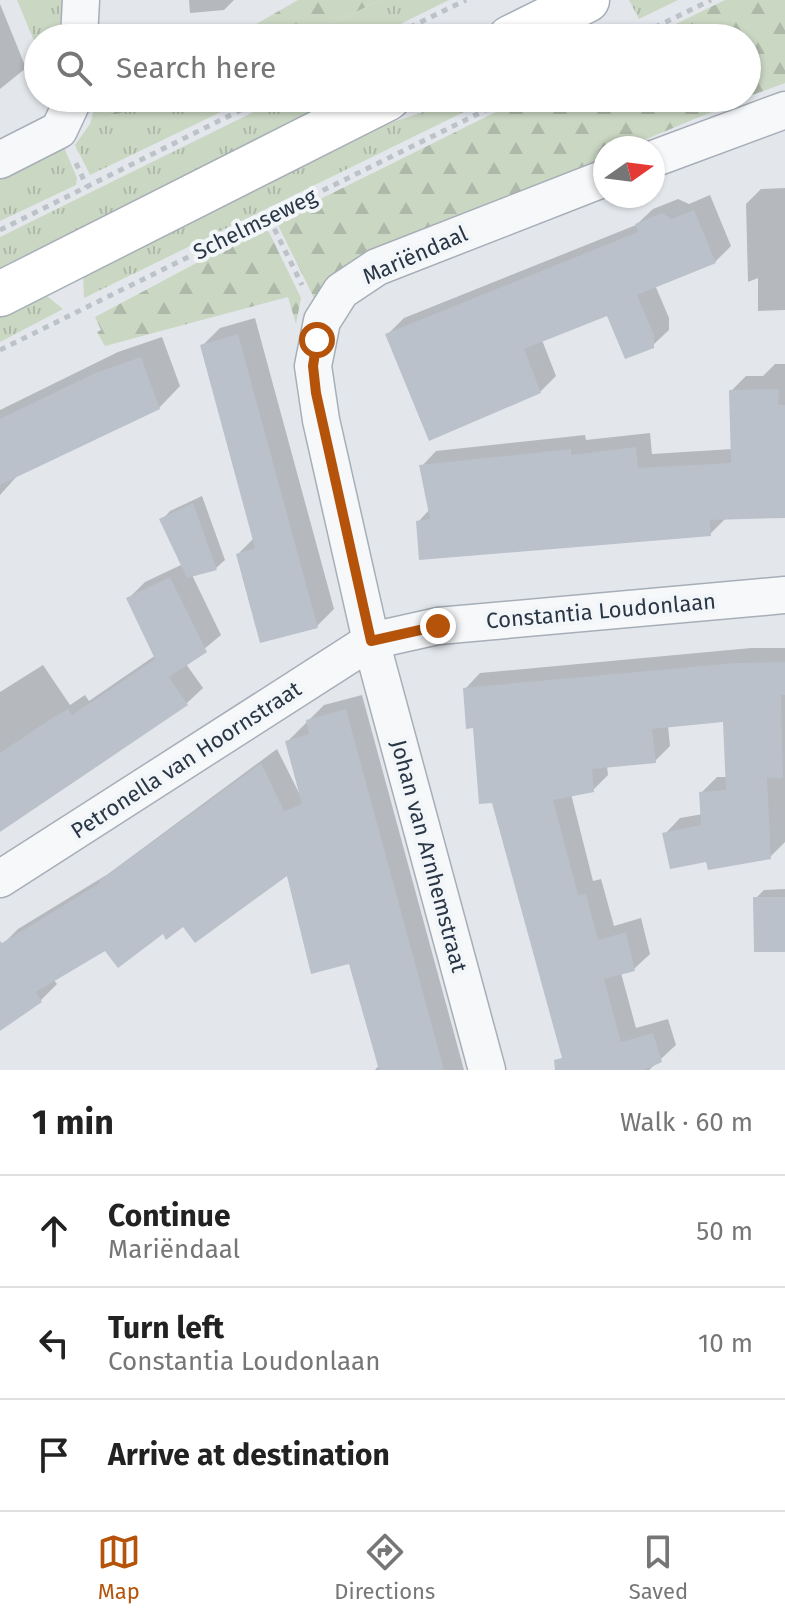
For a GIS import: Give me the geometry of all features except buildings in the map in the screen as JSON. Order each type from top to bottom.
[{"type":"main road","points":[[538,24],[587,0]]},
{"type":"main road","points":[[0,294],[360,112]]},
{"type":"street","points":[[80,24],[81,0]]},
{"type":"street","points":[[665,155],[785,110]]},
{"type":"street","points":[[0,160],[59,130],[67,112]]},
{"type":"street","name":"Mariëndaal","points":[[371,641],[316,393],[313,366],[322,321],[341,291],[377,267],[593,183]]},
{"type":"street","name":"Constantia Loudonlaan","points":[[371,641],[438,626],[785,595]]},
{"type":"street","name":"Petronella van Hoornstraat","points":[[0,879],[371,641]]},
{"type":"street","name":"Johan van Arnhemstraat","points":[[371,641],[487,1070]]},
{"type":"path","points":[[417,24],[466,0]]},
{"type":"path","points":[[662,24],[711,0]]},
{"type":"path","points":[[0,230],[237,112]]},
{"type":"path","name":"Schelmseweg","points":[[0,350],[482,112]]},
{"type":"path","points":[[269,218],[299,279]]},
{"type":"green space","points":[[17,0],[67,0],[66,24],[27,24]]},
{"type":"green space","points":[[298,0],[381,0],[330,24],[256,24]]},
{"type":"green space","points":[[381,0],[449,0],[400,24],[330,24]]},
{"type":"green space","points":[[629,0],[678,0],[639,19]]},
{"type":"green space","points":[[725,0],[785,0],[785,83],[761,92],[761,24],[676,24]]},
{"type":"green space","points":[[93,112],[123,112],[90,124]]},
{"type":"green space","points":[[123,112],[221,112],[90,175],[75,145],[90,124]]},
{"type":"green space","points":[[254,112],[314,112],[0,272],[0,237]]},
{"type":"green space","points":[[423,112],[464,112],[84,298],[83,273],[362,132]]},
{"type":"green space","points":[[496,112],[711,112],[654,136],[593,136],[593,162],[375,252],[316,302],[276,221]]},
{"type":"green space","points":[[63,145],[77,178],[76,185],[0,221],[0,176]]},
{"type":"green space","points":[[266,226],[301,298],[296,324],[288,297],[105,346],[97,332],[101,330],[95,317]]},
{"type":"green space","points":[[43,293],[63,309],[0,342],[0,315]]},
{"type":"route","points":[[317,340],[313,366],[316,393],[371,641],[438,626]]}]
